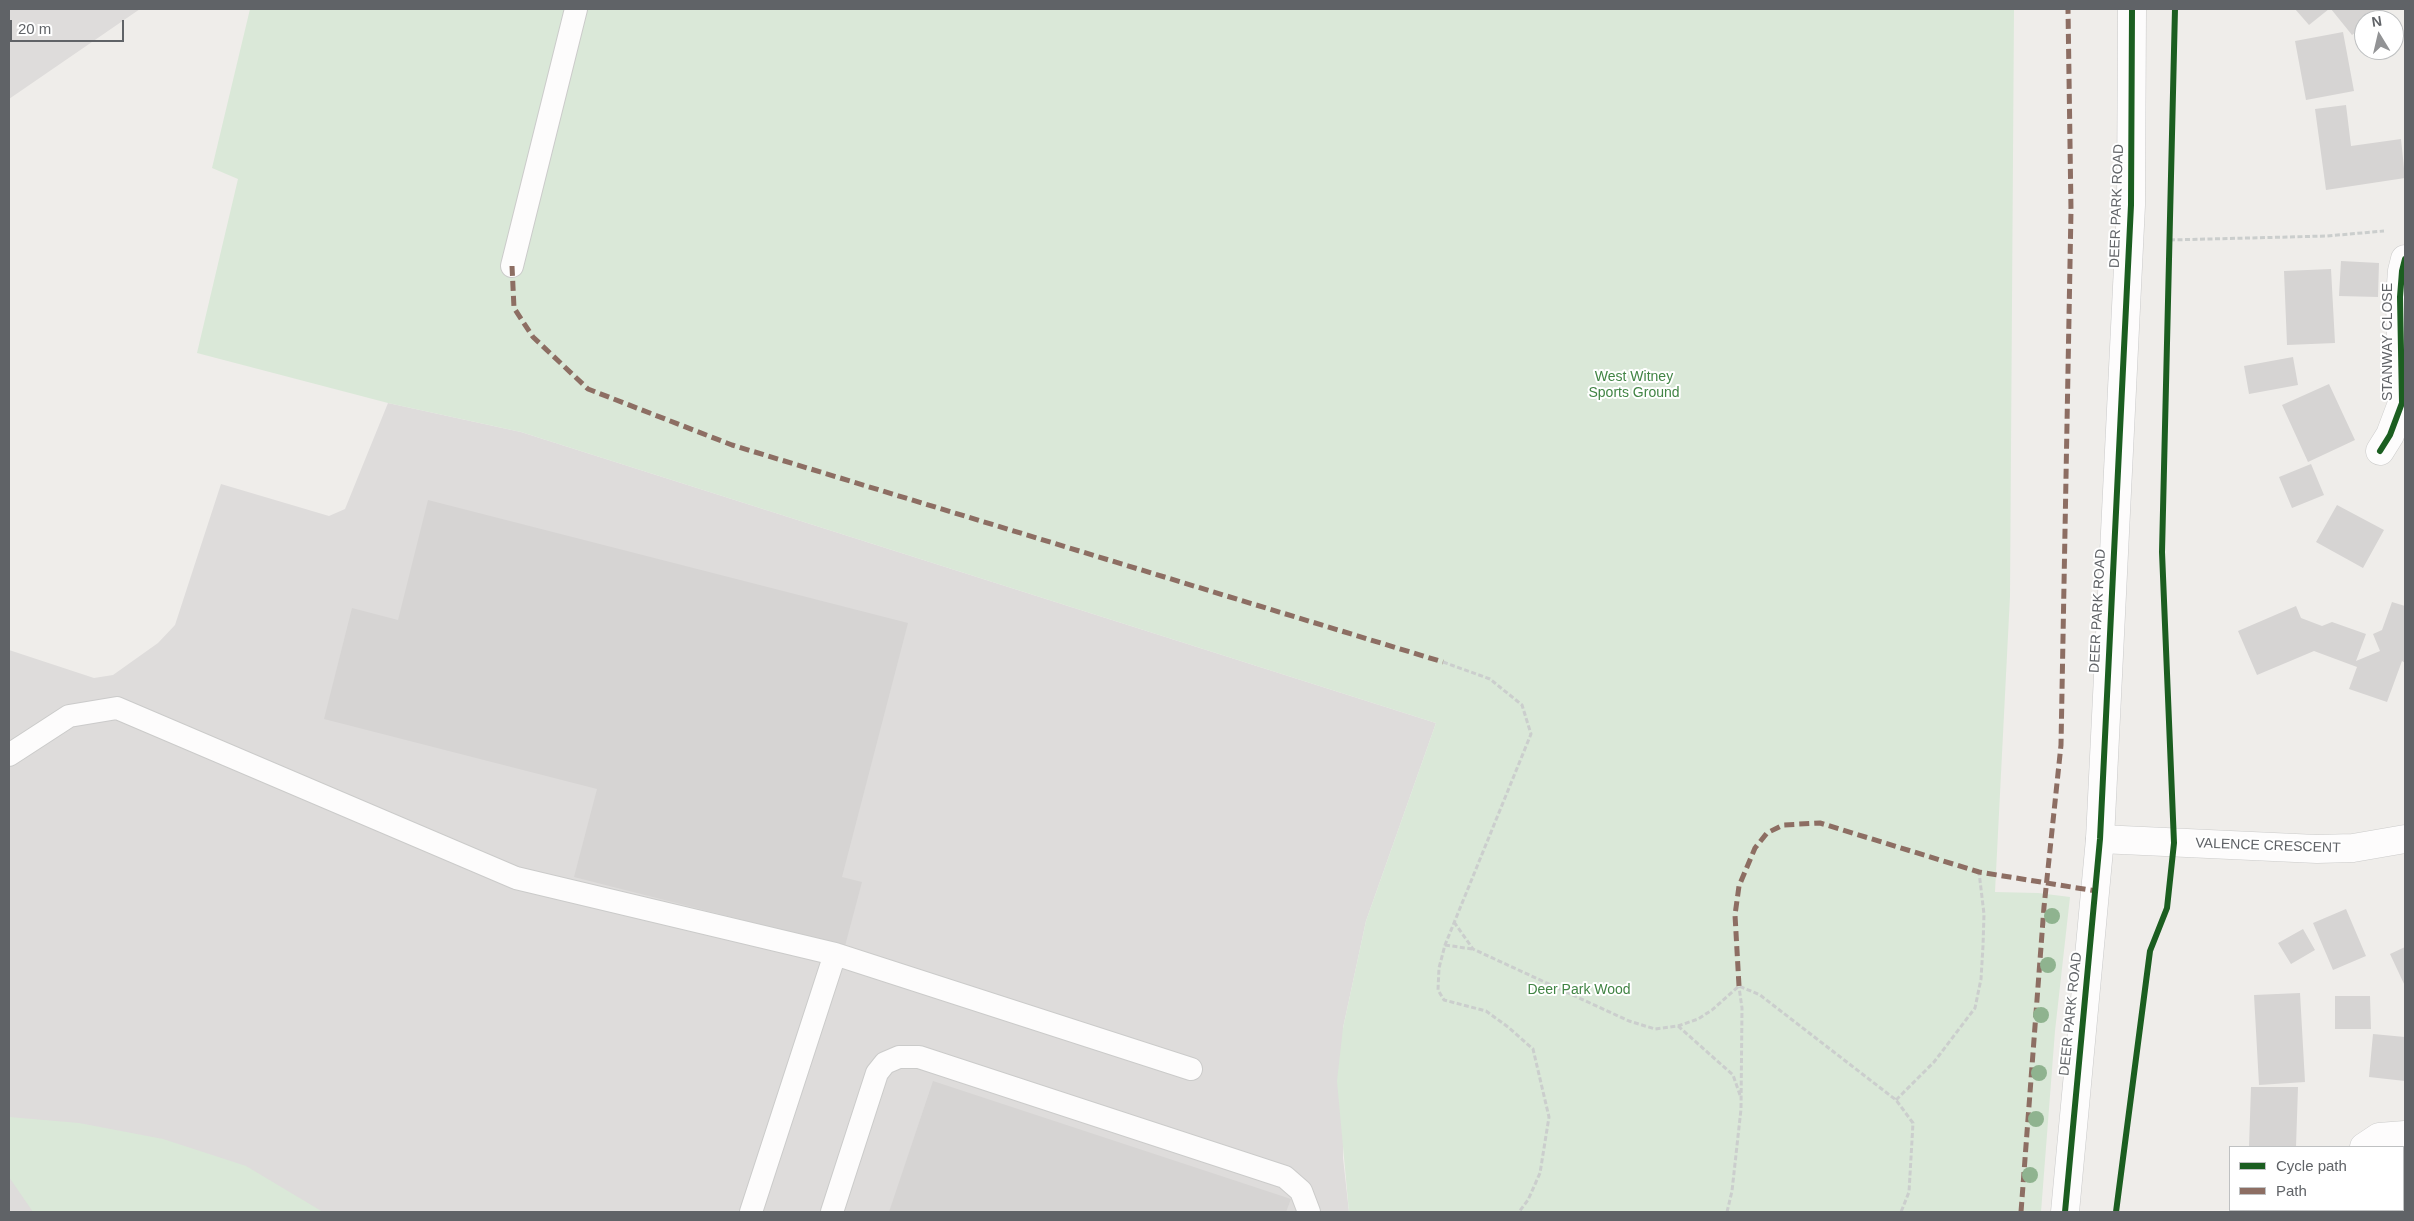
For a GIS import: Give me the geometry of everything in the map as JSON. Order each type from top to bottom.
[{"type":"street","name":"DEER PARK ROAD","points":[[2064,1212],[2100,839],[2131,205],[2132,9]]},
{"type":"street","name":"STANWAY CLOSE","points":[[2380,451],[2390,435],[2402,403],[2400,297],[2405,259]]},
{"type":"street","name":"VALENCE CRESCENT","points":[[2100,839],[2318,849],[2354,848],[2405,839]]},
{"type":"street","points":[[2366,1146],[2379,1137],[2405,1135]]},
{"type":"lane","points":[[512,266],[576,9]]},
{"type":"lane","points":[[9,755],[69,716],[117,708],[516,878],[835,954],[1191,1069]]},
{"type":"lane","points":[[752,1212],[835,954]]},
{"type":"lane","points":[[832,1212],[877,1073],[885,1063],[899,1056],[918,1057],[1285,1176],[1301,1191],[1309,1212]]},
{"type":"path","points":[[2170,230],[2170,250]]},
{"type":"path","points":[[2170,240],[2327,236],[2386,230]]},
{"type":"path","points":[[1443,662],[1490,679],[1522,706],[1531,734],[1454,922],[1438,968],[1438,990],[1444,1000],[1486,1011],[1533,1049],[1549,1117],[1540,1173],[1528,1200],[1519,1212]]},
{"type":"path","points":[[1896,1100],[1934,1062],[1975,1008],[1981,979],[1984,946],[1984,914],[1978,872]]},
{"type":"path","points":[[1454,922],[1473,949]]},
{"type":"path","points":[[1445,945],[1473,949],[1629,1021],[1655,1029],[1678,1026],[1698,1019],[1712,1010],[1739,986]]},
{"type":"path","points":[[1739,986],[1760,995],[1896,1100],[1913,1123],[1909,1192],[1901,1212]]},
{"type":"path","points":[[1727,1212],[1732,1190],[1741,1098],[1742,1008],[1739,986]]},
{"type":"path","points":[[1678,1026],[1733,1075],[1741,1098]]},
{"type":"shaded area","points":[[9,9],[140,9],[9,99]]},
{"type":"shaded area","points":[[388,403],[521,432],[1436,723],[1366,921],[1343,1028],[1343,1158],[1349,1212],[9,1212],[9,650],[94,678],[113,675],[158,643],[175,625],[221,484],[329,516],[345,509]]},
{"type":"green space","name":"West Witney Sports Ground","points":[[250,9],[2014,9],[2010,596],[1995,892],[2038,893],[2070,897],[2055,1031],[2041,1212],[1349,1212],[1337,1081],[1343,1028],[1366,921],[1436,723],[521,432],[388,403],[197,353],[238,179],[212,168]]},
{"type":"green space","points":[[9,1117],[79,1123],[163,1139],[246,1166],[323,1212],[33,1212],[9,1177]]},
{"type":"building","points":[[2295,9],[2329,9],[2309,25]]},
{"type":"building","points":[[2331,9],[2374,9],[2354,10],[2354,34],[2352,35]]},
{"type":"building","points":[[2343,32],[2354,91],[2306,100],[2295,41]]},
{"type":"building","points":[[2346,105],[2351,146],[2401,139],[2405,178],[2326,190],[2315,109]]},
{"type":"building","points":[[2341,261],[2379,263],[2378,297],[2339,296]]},
{"type":"building","points":[[2331,269],[2335,343],[2287,345],[2284,271]]},
{"type":"building","points":[[2293,357],[2298,385],[2249,394],[2244,366]]},
{"type":"building","points":[[2329,384],[2355,440],[2308,462],[2282,405]]},
{"type":"building","points":[[2311,464],[2324,495],[2292,508],[2279,477]]},
{"type":"building","points":[[428,500],[908,623],[842,877],[862,882],[845,946],[574,877],[597,789],[324,719],[352,608],[398,620]]},
{"type":"building","points":[[2337,505],[2384,530],[2363,568],[2316,542]]},
{"type":"building","points":[[2392,602],[2405,606],[2405,663],[2402,661],[2387,702],[2349,689],[2357,667],[2314,651],[2257,675],[2238,631],[2296,606],[2301,618],[2322,626],[2332,622],[2366,634],[2356,661],[2380,651],[2373,634],[2382,630]]},
{"type":"building","points":[[2346,909],[2366,956],[2333,970],[2313,923]]},
{"type":"building","points":[[2303,929],[2315,950],[2291,964],[2278,943]]},
{"type":"building","points":[[2405,947],[2405,986],[2390,954]]},
{"type":"building","points":[[2300,993],[2305,1082],[2259,1085],[2254,995]]},
{"type":"building","points":[[2335,996],[2370,996],[2371,1029],[2335,1029]]},
{"type":"building","points":[[2373,1034],[2405,1037],[2405,1081],[2369,1077]]},
{"type":"building","points":[[933,1081],[1291,1199],[1286,1212],[889,1212]]},
{"type":"building","points":[[2251,1087],[2298,1087],[2296,1146],[2249,1146]]},
{"type":"marked path","points":[[2021,1212],[2044,907],[2061,745],[2071,210],[2068,9]]},
{"type":"marked path","points":[[512,266],[514,308],[533,337],[588,389],[732,445],[1443,662]]},
{"type":"marked path","points":[[1739,986],[1735,915],[1739,886],[1755,848],[1767,833],[1783,825],[1820,823],[1979,872],[2096,891]]},
{"type":"cycle path","points":[[2065,1212],[2100,839],[2131,205],[2132,9]]},
{"type":"cycle path","points":[[2116,1212],[2150,951],[2167,908],[2174,843],[2162,552],[2175,9]]},
{"type":"cycle path","points":[[2380,451],[2390,435],[2402,403],[2400,297],[2405,259]]},
{"type":"park label","name":"Deer Park Wood","points":[[1579,990]]}]
